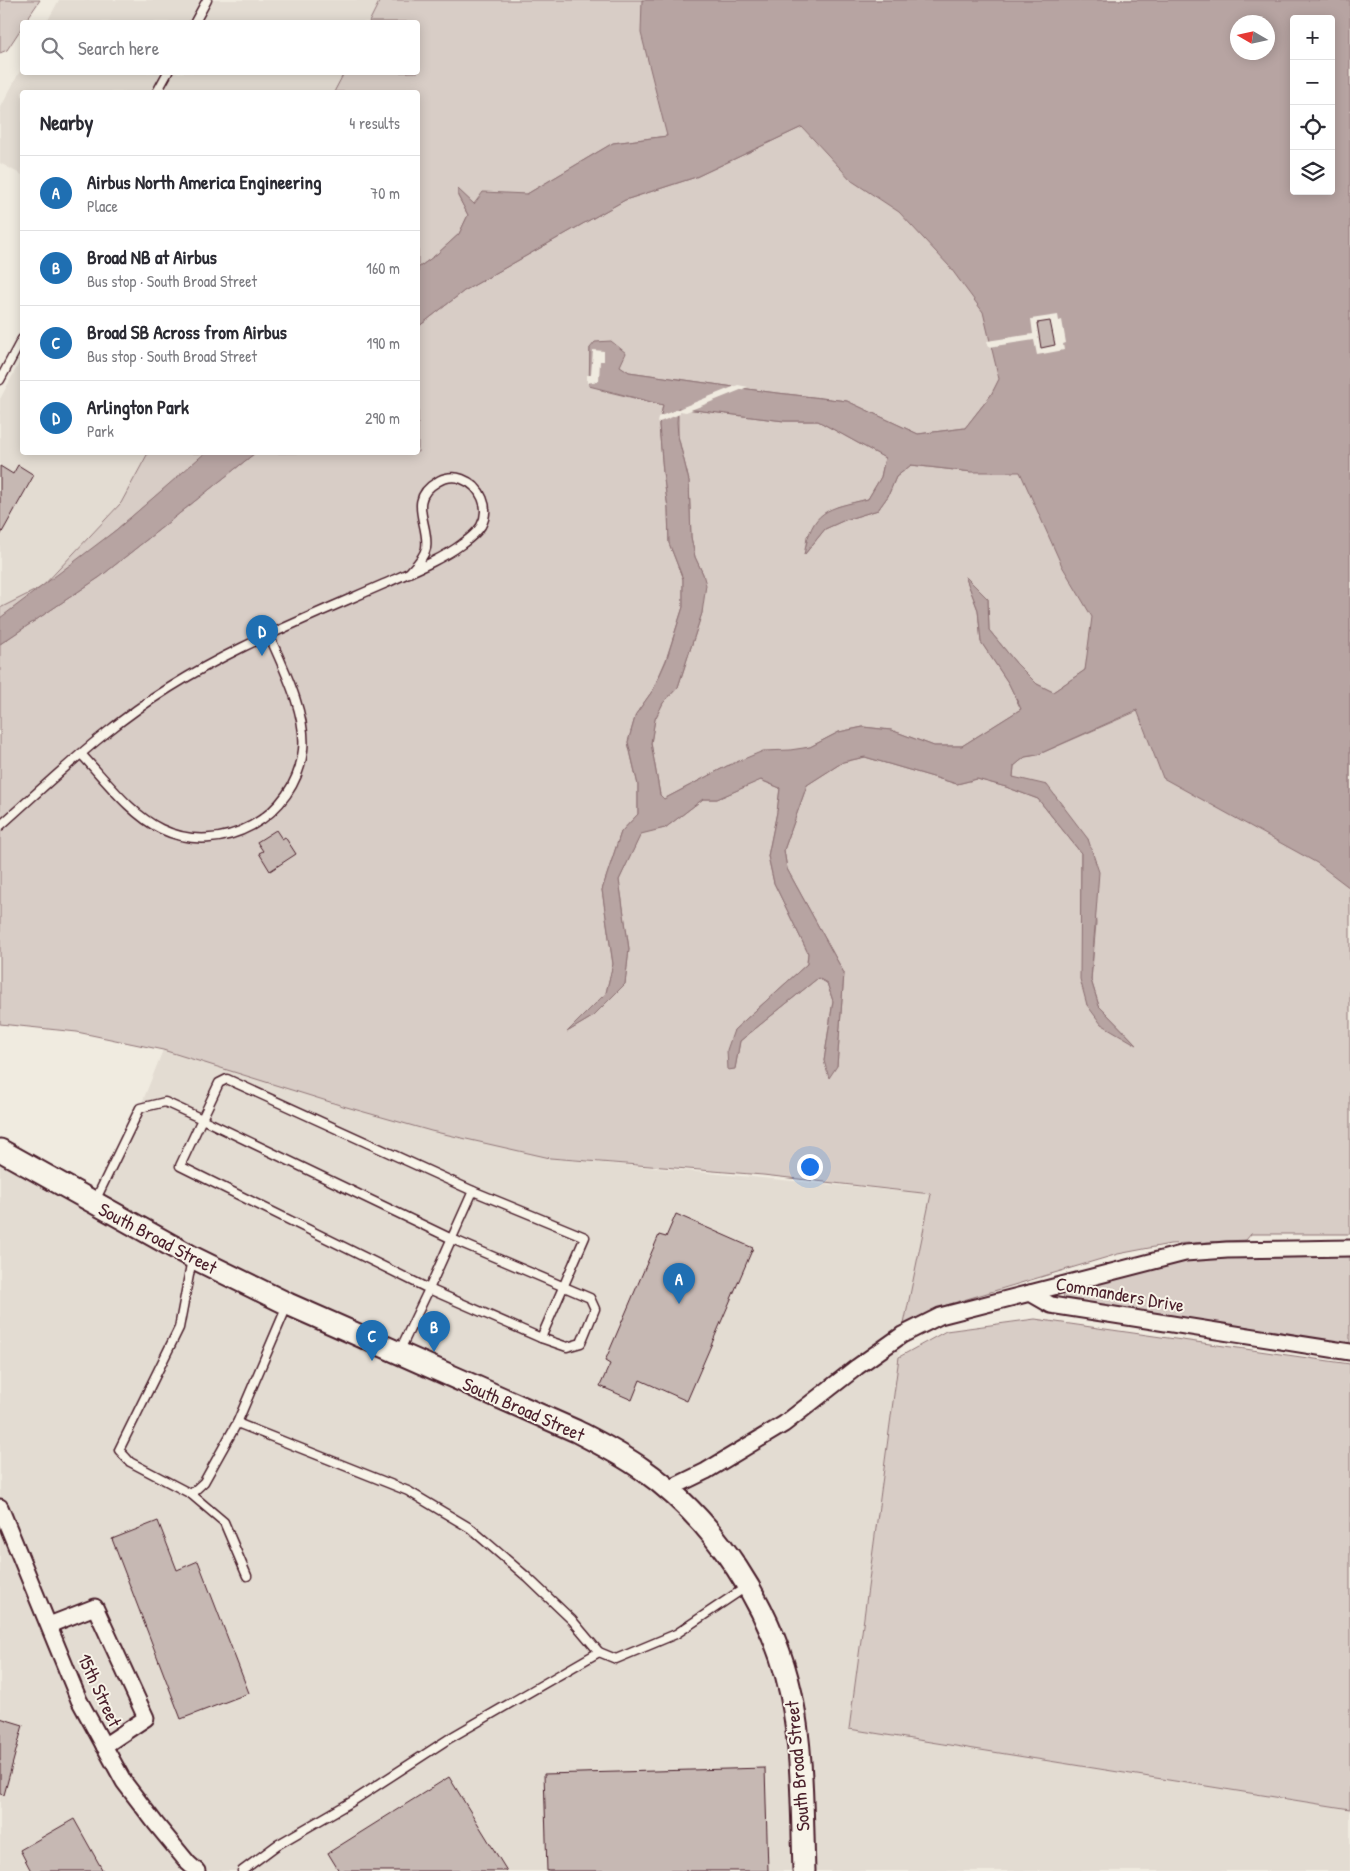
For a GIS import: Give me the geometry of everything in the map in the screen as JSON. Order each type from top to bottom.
[{"type":"street","name":"South Broad Street","points":[[0,1150],[192,1258],[288,1304],[576,1431],[612,1449],[643,1470],[696,1516],[717,1541],[748,1586],[770,1629],[782,1660],[791,1694],[797,1730],[801,1777],[804,1871]]},
{"type":"street","points":[[1030,1293],[1185,1253],[1227,1250],[1350,1248]]},
{"type":"street","name":"Commanders Drive","points":[[667,1490],[706,1471],[784,1424],[857,1367],[902,1335],[940,1316],[1030,1293],[1051,1305],[1350,1352]]},
{"type":"street","name":"15th Street","points":[[0,1506],[80,1700],[104,1746],[124,1782],[156,1824],[188,1863],[197,1871]]},
{"type":"street","points":[[49,1625],[95,1607],[146,1718],[104,1746]]},
{"type":"lane","points":[[197,20],[207,0]]},
{"type":"lane","points":[[158,90],[166,75]]},
{"type":"lane","points":[[0,380],[20,343]]},
{"type":"lane","points":[[0,826],[113,727],[179,682],[269,635],[409,573],[457,547],[475,534],[482,525],[485,514],[483,500],[472,484],[459,478],[451,478],[437,482],[428,488],[422,500],[420,512],[426,535],[426,548],[419,563],[409,573]]},
{"type":"lane","points":[[81,754],[144,818],[160,829],[178,836],[213,838],[229,835],[262,820],[276,808],[289,792],[299,769],[303,750],[303,728],[287,676],[269,635]]},
{"type":"lane","points":[[94,1204],[140,1108],[165,1102],[202,1119],[452,1239],[563,1288],[590,1298],[595,1309],[581,1343],[567,1347],[541,1338],[429,1288],[180,1166],[202,1119],[219,1083],[227,1080],[473,1191],[585,1237],[563,1288],[541,1338]]},
{"type":"lane","points":[[398,1354],[473,1191]]},
{"type":"lane","points":[[192,1258],[179,1328],[120,1450],[130,1462],[192,1494],[224,1522],[247,1576]]},
{"type":"lane","points":[[192,1494],[204,1482],[237,1423],[288,1304]]},
{"type":"lane","points":[[237,1423],[408,1491],[470,1528],[572,1620],[600,1652],[616,1659],[676,1634],[748,1586]]},
{"type":"lane","points":[[242,1871],[276,1845],[353,1801],[450,1738],[600,1652]]},
{"type":"shaded area","points":[[0,0],[40,0],[26,20],[20,20],[20,30],[7,50],[0,53]]},
{"type":"shaded area","points":[[59,0],[380,0],[370,20],[48,20]]},
{"type":"shaded area","points":[[380,0],[1245,0],[1240,15],[1230,15],[1230,60],[1236,60],[1085,670],[1053,692],[1037,684],[1016,663],[989,630],[988,599],[966,578],[978,610],[981,642],[1009,684],[1021,709],[962,746],[934,746],[891,730],[863,727],[839,732],[810,747],[727,766],[664,799],[660,795],[651,743],[655,719],[663,703],[678,687],[702,613],[703,574],[695,557],[691,537],[689,481],[678,436],[678,408],[784,421],[818,421],[885,458],[881,477],[868,499],[837,507],[807,536],[805,554],[825,529],[845,520],[878,510],[888,496],[896,477],[911,465],[972,472],[999,380],[991,395],[965,428],[918,434],[847,401],[629,372],[590,348],[590,362],[601,390],[663,405],[659,425],[668,508],[669,543],[683,579],[683,607],[666,660],[653,690],[636,714],[628,742],[638,785],[638,814],[621,832],[602,890],[613,964],[606,993],[570,1030],[592,1017],[625,984],[629,949],[619,880],[641,833],[665,828],[703,799],[717,799],[760,780],[780,788],[768,856],[774,883],[808,953],[807,964],[734,1030],[735,1068],[740,1041],[818,978],[827,983],[833,1001],[824,1061],[837,1066],[844,973],[787,869],[784,850],[807,785],[843,762],[865,757],[957,784],[977,779],[1038,799],[1081,853],[1081,920],[1087,1005],[1135,1043],[1099,1006],[1091,980],[1096,923],[1088,839],[1013,777],[1014,766],[1025,757],[1037,755],[1350,618],[1350,1234],[1251,1234],[1246,1240],[1170,1244],[1118,1254],[940,1307],[904,1324],[931,1194],[763,1175],[550,1158],[431,1131],[343,1106],[163,1050],[77,1032],[0,1024],[0,644],[100,577],[252,455],[420,455],[420,325],[464,291],[625,200],[696,177],[802,127],[667,136],[613,143],[527,194],[474,205],[458,189],[458,196],[468,215],[459,234],[420,267],[420,90],[335,90],[343,75],[420,75],[420,20],[370,20]]},
{"type":"shaded area","points":[[642,0],[1350,0],[1350,888],[1317,863],[1163,778],[1137,710],[1037,755],[1025,757],[1014,766],[1013,777],[1047,785],[1088,839],[1099,872],[1091,980],[1099,1006],[1137,1045],[1101,1024],[1087,1005],[1080,979],[1081,853],[1038,799],[977,779],[957,784],[865,757],[843,762],[807,785],[784,850],[787,869],[844,973],[837,1066],[829,1078],[824,1061],[833,1001],[827,983],[818,978],[740,1041],[735,1069],[728,1070],[727,1050],[734,1030],[807,964],[808,953],[774,883],[768,856],[780,788],[761,780],[717,799],[703,799],[665,828],[641,834],[619,880],[629,949],[625,984],[592,1017],[567,1032],[606,993],[613,964],[602,890],[621,832],[638,814],[638,785],[628,742],[636,714],[653,690],[666,661],[683,607],[683,579],[669,543],[668,508],[659,425],[663,405],[589,386],[590,348],[595,342],[611,341],[626,353],[620,366],[629,372],[847,401],[918,434],[965,428],[991,395],[999,379],[983,312],[949,266],[899,212],[852,181],[802,127],[696,177],[625,200],[464,291],[420,325],[420,267],[459,234],[468,215],[458,196],[458,189],[474,204],[483,192],[527,194],[613,143],[667,136],[641,33]],"holes":[[[678,408],[784,421],[818,421],[885,458],[881,477],[868,499],[832,509],[817,520],[807,540],[804,555],[825,529],[845,520],[878,510],[888,496],[896,477],[911,465],[972,472],[1020,472],[1062,566],[1092,617],[1085,670],[1053,692],[1037,684],[1016,663],[989,630],[988,599],[965,576],[978,610],[981,642],[1009,684],[1021,709],[962,746],[934,746],[891,730],[863,727],[839,732],[810,747],[763,751],[727,766],[664,799],[660,795],[651,743],[655,719],[663,703],[678,687],[702,613],[706,585],[695,557],[691,537],[689,481],[678,436]]]},
{"type":"shaded area","points":[[20,71],[20,75],[343,75],[335,90],[20,90],[20,174],[0,163],[0,109]]},
{"type":"shaded area","points":[[20,362],[20,455],[147,455],[121,503],[42,587],[0,608],[0,399]]},
{"type":"shaded area","points":[[147,455],[204,455],[116,530],[0,622],[0,608],[42,587],[121,503]]},
{"type":"shaded area","points":[[203,455],[252,455],[100,577],[0,644],[0,618],[116,530]]},
{"type":"shaded area","points":[[163,1050],[550,1158],[932,1194],[902,1335],[849,1729],[1350,1809],[1350,1871],[0,1871],[0,1156],[94,1204],[140,1108]]},
{"type":"shaded area","points":[[1350,1256],[1350,1345],[1063,1301],[1064,1294],[1082,1287],[1185,1261],[1253,1257]]},
{"type":"shaded area","points":[[1035,1319],[1350,1364],[1350,1809],[849,1729],[899,1357],[946,1331]]},
{"type":"pier","points":[[1058,315],[1059,321],[1062,320],[1066,343],[1063,344],[1064,350],[1037,355],[1034,340],[989,347],[987,341],[1033,334],[1031,319]]},
{"type":"pier","points":[[593,350],[604,351],[604,361],[600,361],[599,381],[587,383],[587,375],[591,375]]},
{"type":"pier","points":[[738,385],[748,387],[686,412],[680,411],[680,414],[657,423],[658,417]]},
{"type":"building","points":[[1050,321],[1055,345],[1041,348],[1037,323]]},
{"type":"building","points":[[18,465],[34,475],[0,536],[0,466],[13,474]]},
{"type":"building","points":[[276,830],[282,839],[285,837],[296,854],[270,871],[259,853],[263,851],[257,842]]},
{"type":"building","points":[[676,1214],[753,1248],[687,1401],[640,1380],[632,1400],[600,1386],[610,1364],[605,1361],[659,1235],[666,1237]]},
{"type":"building","points":[[158,1521],[177,1570],[198,1561],[249,1693],[181,1719],[112,1539]]},
{"type":"building","points":[[0,1718],[23,1725],[4,1795],[0,1794]]},
{"type":"building","points":[[765,1768],[768,1871],[547,1871],[544,1774]]},
{"type":"building","points":[[449,1777],[507,1871],[339,1871],[328,1853]]},
{"type":"building","points":[[74,1819],[103,1871],[31,1871],[20,1850]]},
{"type":"place","name":"Arlington Park","points":[[262,656]]},
{"type":"place","name":"Airbus North America Engineering","points":[[679,1304]]},
{"type":"place","name":"Broad NB at Airbus","points":[[434,1352]]},
{"type":"place","name":"Broad SB Across from Airbus","points":[[372,1361]]}]
